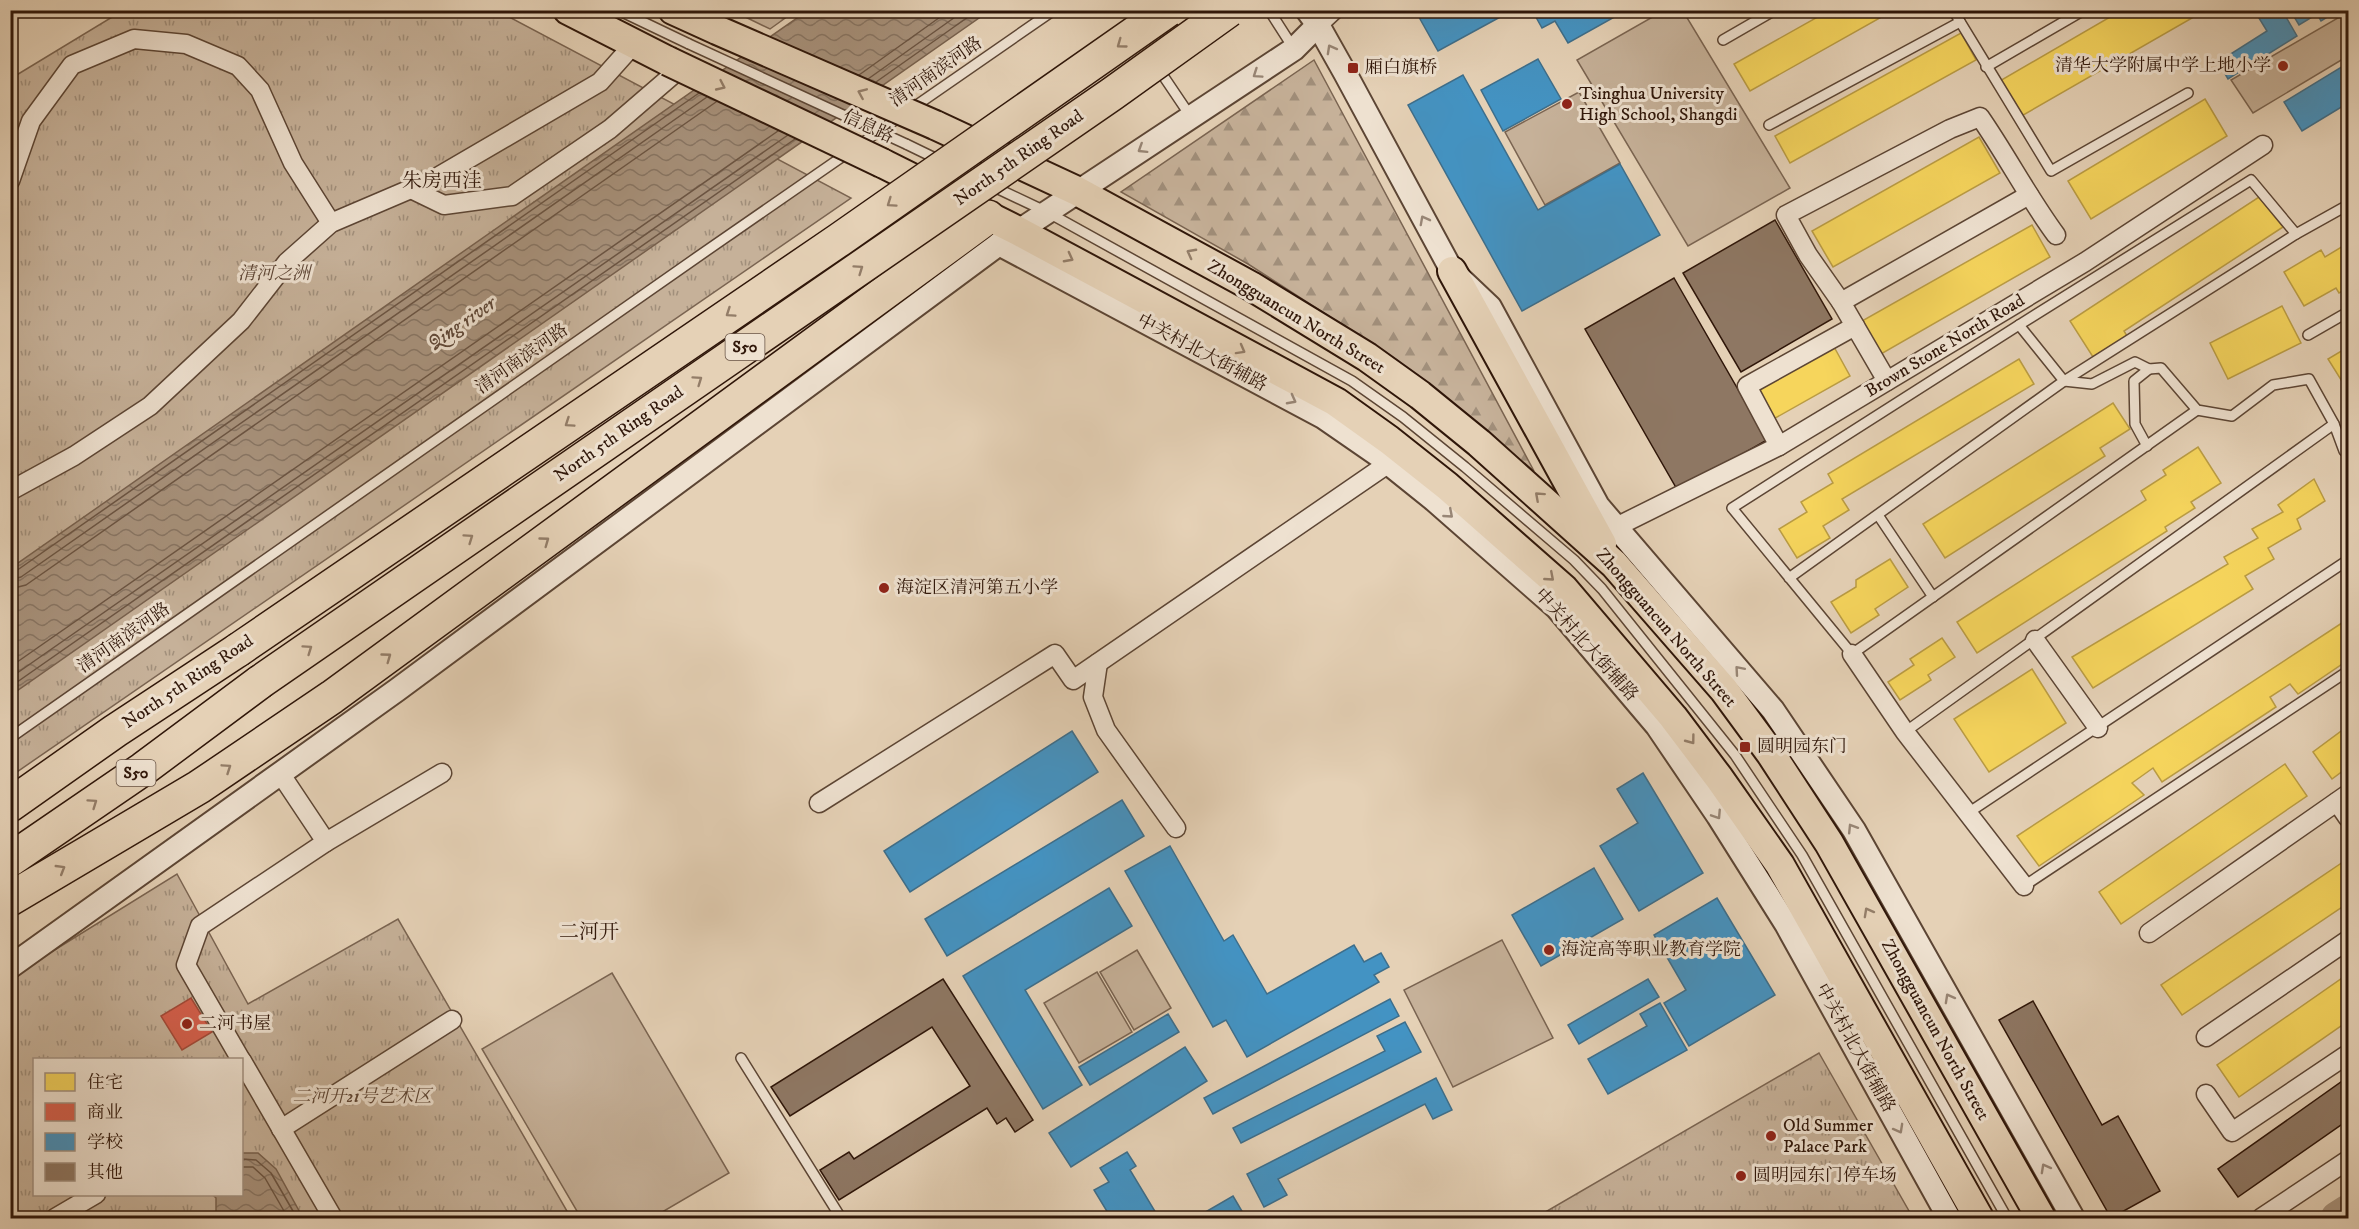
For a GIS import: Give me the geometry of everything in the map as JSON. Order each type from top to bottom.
[{"type":"highway","name":"North 5th Ring Road","points":[[10,805],[115,731],[238,650],[819,253],[1168,10]]},
{"type":"highway","name":"North 5th Ring Road","points":[[10,860],[260,682],[1112,94],[1229,10]]},
{"type":"highway","points":[[10,899],[199,787],[1002,231]]},
{"type":"main road","points":[[568,10],[633,45],[679,57]]},
{"type":"main road","name":"信息路","points":[[680,12],[935,125],[1077,191]]},
{"type":"main road","name":"信息路","points":[[679,57],[882,163],[1002,231]]},
{"type":"main road","name":"Zhongguancun North Street","points":[[1077,191],[1251,285],[1367,357],[1479,442],[1614,564],[1724,690],[1823,833],[2041,1218]]},
{"type":"main road","points":[[1002,231],[1336,402],[1447,486],[1564,589],[1673,717],[1780,865],[1979,1218]]},
{"type":"main road","points":[[1452,271],[1614,564]]},
{"type":"street","points":[[10,967],[397,690],[1002,231],[1047,212],[1294,49],[1320,15],[1452,271],[1490,307],[1598,506],[1773,710],[1848,820],[2073,1218]]},
{"type":"street","points":[[10,181],[31,121],[72,65],[134,39],[186,44],[238,66],[260,90],[293,163],[331,224]]},
{"type":"street","points":[[10,491],[74,456],[150,406],[241,321],[287,262],[331,224],[434,179],[600,82],[633,45]]},
{"type":"street","points":[[411,189],[444,205],[512,196],[610,129],[679,57]]},
{"type":"street","points":[[1887,381],[1841,302],[1808,255],[1786,215],[1950,129],[1980,117],[2056,235]]},
{"type":"street","name":"Brown Stone North Road","points":[[1616,527],[1779,446],[2085,262],[2263,145]]},
{"type":"street","points":[[1841,302],[2029,195]]},
{"type":"street","name":"中关村北大街辅路","points":[[1002,231],[1323,417],[1389,464],[1434,500],[1557,608],[1658,726],[1718,816],[1786,924],[1949,1218]]},
{"type":"street","points":[[1779,446],[1747,386],[1855,326]]},
{"type":"street","points":[[819,803],[1055,654],[1073,680],[1389,464]]},
{"type":"street","points":[[2034,640],[2098,728]]},
{"type":"street","points":[[1852,654],[1905,732],[2024,886]]},
{"type":"street","points":[[1098,663],[1093,697],[1106,730],[1176,828]]},
{"type":"street","points":[[280,773],[326,842]]},
{"type":"street","points":[[240,1058],[186,965],[200,926],[326,842],[442,773]]},
{"type":"street","points":[[2149,933],[2343,798],[2349,818]]},
{"type":"street","points":[[2206,1037],[2349,940]]},
{"type":"street","points":[[281,1129],[453,1020]]},
{"type":"street","points":[[2206,1094],[2232,1132],[2349,1054]]},
{"type":"street","points":[[243,1067],[247,1082],[281,1129],[333,1218]]},
{"type":"street","points":[[2261,1218],[2349,1160]]},
{"type":"street","points":[[55,1218],[93,1196]]},
{"type":"lane","points":[[618,10],[679,57]]},
{"type":"lane","name":"清河南滨河路","points":[[10,738],[676,271],[1054,10]]},
{"type":"lane","points":[[1269,10],[1294,49]]},
{"type":"lane","points":[[1723,40],[1774,10]]},
{"type":"lane","points":[[1953,10],[2051,171],[2188,93]]},
{"type":"lane","points":[[1986,67],[2084,10]]},
{"type":"lane","points":[[1769,125],[1959,22]]},
{"type":"lane","name":"信息路","points":[[679,57],[906,144],[958,170]]},
{"type":"lane","points":[[1164,77],[1191,118]]},
{"type":"lane","points":[[969,175],[1047,212]]},
{"type":"lane","points":[[2197,410],[1852,654],[1732,508],[2251,180],[2296,234]]},
{"type":"lane","points":[[1789,578],[2064,381],[2296,234],[2349,205]]},
{"type":"lane","name":"Zhongguancun North Street","points":[[1047,212],[1352,381],[1403,417],[1465,466],[1574,560],[1602,589],[1735,755],[1802,855],[2007,1218]]},
{"type":"lane","points":[[2308,335],[2349,312]]},
{"type":"lane","points":[[2019,325],[2064,381],[2092,384],[2135,362],[2149,369],[2161,368],[2197,410],[2232,416],[2273,385],[2309,379],[2334,424],[2344,451],[2349,454]]},
{"type":"lane","points":[[2147,446],[2135,424],[2134,381],[2149,369]]},
{"type":"lane","points":[[1905,732],[2334,424]]},
{"type":"lane","points":[[1878,515],[1933,597]]},
{"type":"lane","points":[[1968,813],[2349,560]]},
{"type":"lane","points":[[2024,886],[2349,671]]},
{"type":"lane","points":[[741,1058],[841,1218]]},
{"type":"green space","name":"清河之洲","points":[[122,11],[498,11],[851,198],[11,776],[10,79]]},
{"type":"green space","points":[[733,11],[795,11],[770,29]]},
{"type":"green space","points":[[1663,11],[1683,11],[1790,188],[1688,246],[1577,60]]},
{"type":"green space","points":[[2348,12],[2348,56],[2253,113],[2231,80]]},
{"type":"green space","points":[[1314,60],[1534,471],[1397,360],[1248,264],[1121,192]]},
{"type":"green space","points":[[1579,92],[1620,163],[1545,205],[1505,132]]},
{"type":"green space","name":"二河开21号艺术区","points":[[177,874],[248,1004],[398,919],[571,1218],[11,1218],[11,977]]},
{"type":"green space","points":[[1502,940],[1553,1038],[1453,1087],[1404,990]]},
{"type":"green space","points":[[1137,950],[1171,1008],[1134,1030],[1100,972]]},
{"type":"green space","points":[[1097,972],[1132,1032],[1079,1063],[1044,1003]]},
{"type":"green space","points":[[612,973],[729,1173],[652,1218],[581,1218],[482,1049]]},
{"type":"green space","name":"Old Summer Palace Park","points":[[1819,1053],[1913,1218],[1535,1218]]},
{"type":"water","name":"Qing river","points":[[807,11],[989,11],[11,695],[11,568]]},
{"type":"water","points":[[243,1153],[258,1153],[276,1169],[303,1218],[216,1218],[216,1198],[214,1196],[243,1196]]},
{"type":"building: 住宅","points":[[1830,10],[1894,10],[1750,91],[1734,64]]},
{"type":"building: 住宅","points":[[2122,10],[2206,10],[2018,118],[1998,82]]},
{"type":"building: 住宅","points":[[1961,33],[1976,60],[1790,163],[1775,136]]},
{"type":"building: 住宅","points":[[2205,99],[2227,136],[2091,219],[2068,181]]},
{"type":"building: 住宅","points":[[1979,137],[2000,173],[1833,267],[1812,231]]},
{"type":"building: 住宅","points":[[2259,197],[2283,227],[2124,331],[2127,336],[2093,357],[2070,321]]},
{"type":"building: 住宅","points":[[2032,225],[2050,257],[1881,354],[1862,321]]},
{"type":"building: 住宅","points":[[2348,243],[2348,288],[2339,293],[2336,288],[2304,306],[2284,272],[2321,250],[2325,257]]},
{"type":"building: 住宅","points":[[2282,306],[2301,343],[2228,379],[2210,343]]},
{"type":"building: 住宅","points":[[1833,345],[1850,376],[1770,421],[1753,390]]},
{"type":"building: 住宅","points":[[2348,347],[2348,391],[2328,359]]},
{"type":"building: 住宅","points":[[2019,359],[2034,384],[1842,499],[1849,510],[1823,526],[1830,538],[1797,558],[1779,529],[1807,512],[1801,502],[1833,483],[1828,474]]},
{"type":"building: 住宅","points":[[2113,403],[2130,429],[2100,448],[2105,456],[1945,558],[1923,524]]},
{"type":"building: 住宅","points":[[2198,447],[2221,483],[2191,502],[2195,508],[2165,527],[2167,531],[1977,653],[1957,622],[2146,500],[2141,491],[2166,475],[2163,470]]},
{"type":"building: 住宅","points":[[2314,479],[2325,501],[2297,519],[2301,529],[2268,548],[2274,559],[2245,576],[2253,589],[2093,688],[2072,657],[2228,564],[2224,557],[2258,538],[2252,529],[2283,512],[2278,505]]},
{"type":"building: 住宅","points":[[1890,559],[1908,587],[1875,609],[1879,615],[1851,633],[1831,602],[1856,587],[1856,580]]},
{"type":"building: 住宅","points":[[2348,619],[2348,660],[2298,694],[2290,684],[2270,697],[2276,707],[2162,782],[2153,768],[2132,783],[2144,795],[2039,866],[2017,836]]},
{"type":"building: 住宅","points":[[1942,638],[1955,657],[1928,675],[1931,680],[1900,700],[1888,682],[1914,665],[1910,659]]},
{"type":"building: 住宅","points":[[2032,669],[2066,723],[1989,772],[1954,719]]},
{"type":"building: 住宅","points":[[2348,726],[2348,767],[2332,779],[2313,752]]},
{"type":"building: 住宅","points":[[2285,764],[2307,796],[2121,924],[2099,892]]},
{"type":"building: 住宅","points":[[2343,862],[2348,871],[2348,903],[2182,1015],[2161,985]]},
{"type":"building: 住宅","points":[[2348,974],[2348,1021],[2239,1097],[2217,1065]]},
{"type":"building: 商业","name":"二河书屋","points":[[191,998],[212,1032],[182,1050],[161,1016]]},
{"type":"building: 学校","points":[[1415,10],[1513,10],[1438,51]]},
{"type":"building: 学校","points":[[1532,10],[1627,10],[1568,43],[1555,21],[1542,28]]},
{"type":"building: 学校","points":[[2254,10],[2282,10],[2297,36],[2228,79],[2218,62],[2267,31]]},
{"type":"building: 学校","points":[[2290,10],[2339,10],[2321,21],[2317,14],[2299,25]]},
{"type":"building: 学校","points":[[1538,59],[1561,99],[1503,131],[1481,90]]},
{"type":"building: 学校","points":[[2348,63],[2348,103],[2302,131],[2284,102]]},
{"type":"building: 学校","points":[[1463,75],[1538,210],[1620,164],[1660,235],[1522,311],[1408,105]]},
{"type":"building: 学校","points":[[1072,731],[1098,772],[910,892],[884,851]]},
{"type":"building: 学校","points":[[1643,773],[1703,873],[1639,911],[1600,846],[1638,823],[1617,789]]},
{"type":"building: 学校","points":[[1122,800],[1144,836],[947,956],[925,919]]},
{"type":"building: 学校","points":[[1170,846],[1224,941],[1233,935],[1267,994],[1354,945],[1364,962],[1381,953],[1389,967],[1374,975],[1379,982],[1247,1057],[1226,1020],[1213,1027],[1125,871]]},
{"type":"building: 学校","points":[[1594,868],[1623,919],[1541,966],[1512,915]]},
{"type":"building: 学校","points":[[1109,888],[1132,926],[1025,990],[1082,1085],[1043,1109],[963,976]]},
{"type":"building: 学校","points":[[1717,898],[1775,995],[1689,1046],[1664,1003],[1686,990],[1654,935]]},
{"type":"building: 学校","points":[[1648,979],[1659,997],[1579,1044],[1568,1025]]},
{"type":"building: 学校","points":[[1390,999],[1399,1016],[1213,1114],[1204,1098]]},
{"type":"building: 学校","points":[[1660,1003],[1687,1050],[1608,1094],[1588,1059],[1647,1026],[1640,1014]]},
{"type":"building: 学校","points":[[1168,1014],[1179,1032],[1090,1085],[1079,1067]]},
{"type":"building: 学校","points":[[1405,1022],[1421,1052],[1241,1143],[1233,1128],[1385,1051],[1377,1036]]},
{"type":"building: 学校","points":[[1185,1047],[1207,1081],[1071,1167],[1049,1133]]},
{"type":"building: 学校","points":[[1436,1078],[1452,1110],[1433,1119],[1425,1104],[1278,1179],[1287,1195],[1264,1207],[1247,1174]]},
{"type":"building: 学校","points":[[1127,1152],[1136,1166],[1130,1170],[1159,1218],[1111,1218],[1094,1190],[1109,1182],[1100,1168]]},
{"type":"building: 学校","points":[[1233,1196],[1246,1218],[1195,1218]]},
{"type":"building: 其他","points":[[1775,220],[1832,319],[1741,372],[1683,273]]},
{"type":"building: 其他","points":[[1674,278],[1767,440],[1678,491],[1585,329]]},
{"type":"building: 其他","points":[[943,979],[1033,1120],[1015,1132],[1006,1118],[997,1124],[987,1108],[839,1200],[820,1170],[849,1152],[854,1159],[970,1086],[932,1027],[790,1116],[771,1087]]},
{"type":"building: 其他","points":[[2033,1001],[2102,1125],[2118,1116],[2160,1191],[2111,1218],[1999,1020]]},
{"type":"building: 其他","points":[[2348,1077],[2348,1120],[2238,1197],[2218,1169]]},
{"type":"waterway","points":[[2337,1218],[2348,1211]]},
{"type":"place","name":"清华大学附属中学上地小学","points":[[2283,66]]},
{"type":"place","name":"厢白旗桥","points":[[1353,68]]},
{"type":"place","name":"Tsinghua University High School, Shangdi","points":[[1567,104]]},
{"type":"place","name":"海淀区清河第五小学","points":[[884,588]]},
{"type":"place","name":"圆明园东门","points":[[1745,747]]},
{"type":"place","name":"海淀高等职业教育学院","points":[[1549,950]]},
{"type":"place","name":"二河书屋","points":[[187,1024]]},
{"type":"place","name":"Old Summer Palace Park","points":[[1771,1136]]},
{"type":"place","name":"圆明园东门停车场","points":[[1741,1176]]},
{"type":"district","name":"朱房西洼","points":[[442,181]]},
{"type":"district","name":"二河开","points":[[589,932]]}]
